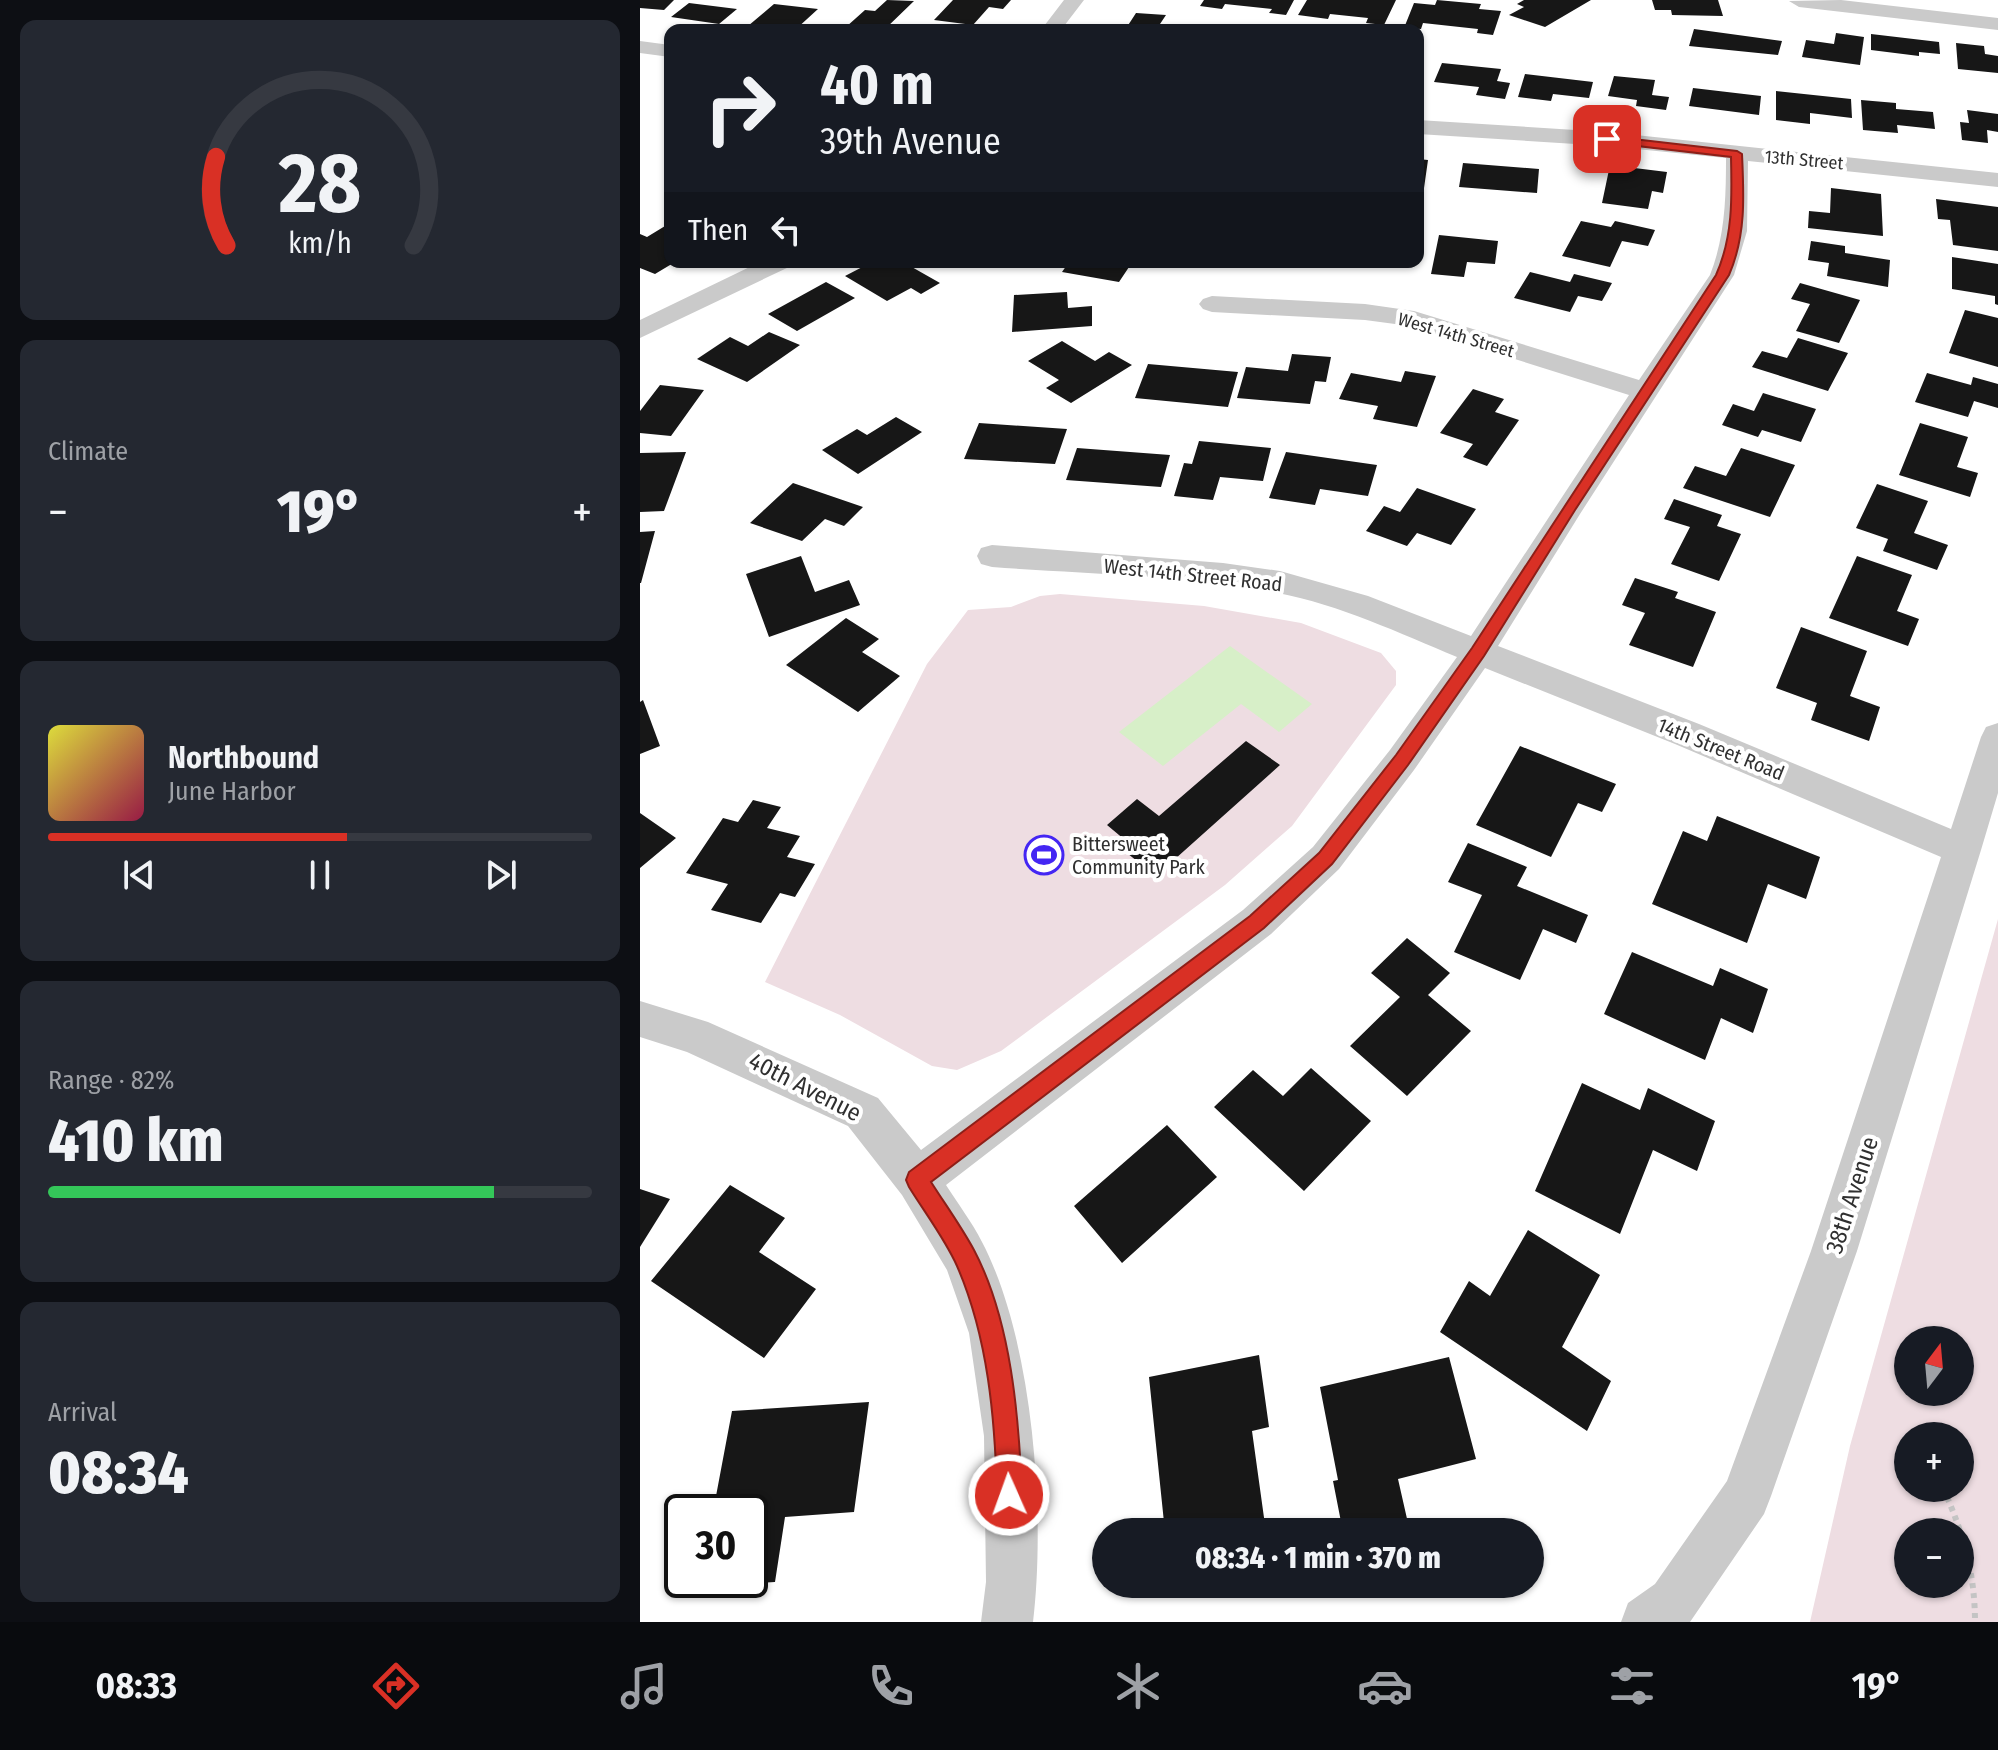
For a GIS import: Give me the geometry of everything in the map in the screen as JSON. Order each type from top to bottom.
[{"type":"street","points":[[1056,24],[1074,0]]},
{"type":"street","points":[[1799,1],[1998,24]]},
{"type":"street","points":[[640,47],[664,50]]},
{"type":"street","name":"13th Street","points":[[1424,127],[1607,139],[1998,180]]},
{"type":"street","points":[[917,1180],[1257,922],[1326,858],[1402,760],[1478,652],[1722,275],[1731,255],[1738,208],[1737,154]]},
{"type":"street","points":[[641,328],[767,268]]},
{"type":"street","name":"West 14th Street","points":[[1212,304],[1365,312],[1414,319],[1647,392]]},
{"type":"street","name":"West 14th Street Road","points":[[992,556],[1223,574],[1280,582],[1357,604],[1478,652]]},
{"type":"street","name":"14th Street Road","points":[[1478,652],[1687,734],[1963,850]]},
{"type":"street","name":"38th Avenue","points":[[1647,1622],[1673,1602],[1746,1496],[1834,1251],[1998,737]]},
{"type":"street","name":"40th Avenue","points":[[640,1019],[694,1035],[863,1112],[917,1180],[966,1258],[992,1333],[1008,1436],[1012,1582],[1007,1622]]},
{"type":"path","points":[[1949,1502],[1967,1541],[1976,1584],[1975,1622]]},
{"type":"shaded area","name":"Bittersweet Community Park","points":[[1060,594],[1204,606],[1301,623],[1381,653],[1396,671],[1396,685],[1292,826],[1225,885],[1001,1051],[957,1070],[932,1066],[840,1015],[765,982],[927,664],[968,610],[1011,607],[1040,596]]},
{"type":"shaded area","points":[[1230,646],[1312,704],[1279,732],[1241,704],[1163,766],[1119,732]]},
{"type":"shaded area","points":[[1998,919],[1998,1622],[1810,1622],[1850,1446]]},
{"type":"building","points":[[640,0],[674,0],[664,10],[640,8]]},
{"type":"building","points":[[887,0],[914,1],[890,24],[849,24],[865,10],[875,11]]},
{"type":"building","points":[[953,0],[1011,0],[1003,9],[989,7],[974,24],[934,20]]},
{"type":"building","points":[[1204,0],[1294,0],[1286,15],[1269,13],[1272,9],[1225,4],[1222,9],[1200,6]]},
{"type":"building","points":[[1307,0],[1396,0],[1384,24],[1366,23],[1368,18],[1330,14],[1328,19],[1298,15]]},
{"type":"building","points":[[1437,0],[1481,4],[1479,9],[1501,11],[1493,35],[1477,33],[1478,29],[1406,24],[1414,3],[1435,5]]},
{"type":"building","points":[[1524,0],[1591,0],[1545,27],[1509,15],[1524,7],[1517,4]]},
{"type":"building","points":[[1652,0],[1718,0],[1723,16],[1672,15],[1671,10],[1655,10]]},
{"type":"building","points":[[689,3],[737,9],[719,24],[671,17]]},
{"type":"building","points":[[774,4],[818,9],[802,24],[750,24]]},
{"type":"building","points":[[1136,13],[1166,15],[1160,24],[1129,24]]},
{"type":"building","points":[[1694,29],[1782,41],[1778,55],[1689,46]]},
{"type":"building","points":[[1836,33],[1864,37],[1860,65],[1802,57],[1806,40],[1834,44]]},
{"type":"building","points":[[1871,34],[1939,42],[1940,54],[1919,52],[1919,56],[1871,50]]},
{"type":"building","points":[[1956,43],[1984,46],[1985,54],[1998,56],[1998,73],[1958,69]]},
{"type":"building","points":[[1442,63],[1501,69],[1497,81],[1510,83],[1505,99],[1476,95],[1479,87],[1434,82]]},
{"type":"building","points":[[1525,74],[1593,82],[1589,98],[1553,94],[1551,101],[1518,97]]},
{"type":"building","points":[[1614,76],[1655,80],[1652,95],[1669,97],[1666,110],[1636,106],[1637,100],[1608,96]]},
{"type":"building","points":[[1693,88],[1761,96],[1759,115],[1689,106]]},
{"type":"building","points":[[1776,91],[1851,99],[1852,118],[1810,113],[1810,124],[1776,120]]},
{"type":"building","points":[[1861,100],[1896,103],[1896,109],[1933,112],[1935,129],[1897,125],[1898,133],[1863,130]]},
{"type":"building","points":[[1967,110],[1998,114],[1998,132],[1987,130],[1988,143],[1962,140],[1960,122],[1969,123]]},
{"type":"building","points":[[1424,160],[1428,160],[1424,188]]},
{"type":"building","points":[[1463,163],[1539,169],[1537,193],[1459,187]]},
{"type":"building","points":[[1610,165],[1667,172],[1663,193],[1652,191],[1648,209],[1602,203]]},
{"type":"building","points":[[1831,188],[1881,194],[1883,236],[1808,228],[1809,211],[1830,213]]},
{"type":"building","points":[[1936,199],[1998,207],[1998,251],[1953,245],[1950,220],[1938,219]]},
{"type":"building","points":[[1581,221],[1611,227],[1615,221],[1655,230],[1648,246],[1622,241],[1610,267],[1562,256]]},
{"type":"building","points":[[664,227],[665,268],[655,274],[640,268],[640,234],[647,237]]},
{"type":"building","points":[[1439,235],[1498,241],[1495,264],[1467,262],[1464,277],[1431,274]]},
{"type":"building","points":[[1811,241],[1845,246],[1845,253],[1890,260],[1888,287],[1827,276],[1829,263],[1808,260]]},
{"type":"building","points":[[1952,257],[1998,264],[1998,305],[1995,304],[1995,296],[1952,289]]},
{"type":"building","points":[[860,268],[914,268],[940,283],[921,294],[911,288],[887,301],[845,276]]},
{"type":"building","points":[[1065,268],[1128,268],[1119,282],[1062,272]]},
{"type":"building","points":[[1530,272],[1570,282],[1574,274],[1612,283],[1602,301],[1578,296],[1570,312],[1514,298]]},
{"type":"building","points":[[826,282],[855,298],[797,331],[768,314]]},
{"type":"building","points":[[1800,283],[1860,300],[1839,343],[1796,331],[1810,304],[1791,299]]},
{"type":"building","points":[[1067,292],[1068,308],[1092,306],[1092,326],[1012,332],[1014,295]]},
{"type":"building","points":[[1965,310],[1998,318],[1998,367],[1949,353]]},
{"type":"building","points":[[769,332],[800,345],[747,382],[697,359],[730,337],[748,346]]},
{"type":"building","points":[[1798,338],[1848,353],[1828,391],[1752,367],[1762,351],[1787,358]]},
{"type":"building","points":[[1062,341],[1095,361],[1109,352],[1132,365],[1071,403],[1046,388],[1059,380],[1028,361]]},
{"type":"building","points":[[1292,354],[1331,357],[1326,382],[1315,381],[1310,404],[1237,398],[1246,367],[1288,371]]},
{"type":"building","points":[[1148,364],[1238,372],[1228,407],[1135,398]]},
{"type":"building","points":[[1405,371],[1436,376],[1417,427],[1373,419],[1378,406],[1339,399],[1351,373],[1401,382]]},
{"type":"building","points":[[1927,373],[1971,385],[1973,377],[1998,384],[1998,408],[1974,401],[1968,417],[1915,402]]},
{"type":"building","points":[[660,385],[704,390],[671,436],[640,433],[640,411]]},
{"type":"building","points":[[1473,389],[1504,399],[1495,412],[1519,420],[1487,466],[1463,457],[1473,444],[1440,433]]},
{"type":"building","points":[[1763,393],[1816,409],[1801,442],[1762,430],[1758,437],[1722,425],[1733,404],[1754,411]]},
{"type":"building","points":[[896,417],[922,432],[858,474],[822,450],[857,429],[867,435]]},
{"type":"building","points":[[979,423],[1067,429],[1055,464],[964,459]]},
{"type":"building","points":[[1920,423],[1968,437],[1957,467],[1978,473],[1970,497],[1899,475]]},
{"type":"building","points":[[1199,441],[1271,448],[1263,481],[1220,477],[1213,500],[1174,496],[1184,463],[1192,464]]},
{"type":"building","points":[[1077,448],[1170,455],[1161,487],[1066,480]]},
{"type":"building","points":[[1741,448],[1795,465],[1770,517],[1683,488],[1695,466],[1726,476]]},
{"type":"building","points":[[686,452],[664,511],[640,512],[640,453]]},
{"type":"building","points":[[1286,452],[1377,465],[1368,496],[1320,489],[1315,505],[1269,498]]},
{"type":"building","points":[[793,483],[863,507],[844,526],[825,519],[802,541],[750,523]]},
{"type":"building","points":[[1877,484],[1928,501],[1914,533],[1948,545],[1937,570],[1883,551],[1888,539],[1856,528]]},
{"type":"building","points":[[1417,488],[1476,509],[1451,545],[1417,533],[1407,546],[1366,531],[1384,506],[1400,512]]},
{"type":"building","points":[[1674,499],[1722,515],[1717,526],[1741,534],[1719,581],[1671,564],[1690,527],[1664,519]]},
{"type":"building","points":[[655,531],[641,583],[640,583],[640,532]]},
{"type":"building","points":[[801,556],[815,592],[849,580],[860,605],[769,637],[746,574]]},
{"type":"building","points":[[1857,556],[1912,575],[1897,611],[1919,619],[1908,646],[1829,618]]},
{"type":"building","points":[[1635,578],[1678,592],[1675,598],[1716,612],[1693,667],[1629,645],[1645,613],[1622,605]]},
{"type":"building","points":[[846,618],[879,639],[862,652],[900,676],[858,712],[786,665]]},
{"type":"building","points":[[1801,627],[1867,651],[1850,696],[1880,707],[1869,741],[1811,720],[1817,703],[1776,688]]},
{"type":"building","points":[[643,700],[660,746],[640,754],[640,702]]},
{"type":"building","points":[[1246,741],[1280,765],[1156,876],[1118,846],[1125,840],[1107,825],[1137,799],[1159,816]]},
{"type":"building","points":[[1520,746],[1616,784],[1602,812],[1578,803],[1551,857],[1476,825]]},
{"type":"building","points":[[753,800],[781,807],[767,828],[800,836],[787,857],[815,864],[795,897],[780,893],[761,923],[711,910],[728,884],[686,873],[723,818],[738,822]]},
{"type":"building","points":[[640,813],[676,838],[640,868]]},
{"type":"building","points":[[1717,816],[1820,857],[1806,899],[1768,884],[1747,943],[1652,904],[1683,831],[1707,841]]},
{"type":"building","points":[[1468,843],[1527,867],[1517,886],[1588,915],[1576,943],[1543,929],[1520,980],[1454,952],[1482,895],[1448,882]]},
{"type":"building","points":[[1407,938],[1450,973],[1428,995],[1471,1031],[1407,1096],[1350,1046],[1400,997],[1371,973]]},
{"type":"building","points":[[1632,952],[1713,986],[1720,968],[1768,989],[1753,1033],[1721,1018],[1705,1060],[1604,1014]]},
{"type":"building","points":[[1311,1068],[1371,1121],[1304,1191],[1214,1107],[1253,1070],[1283,1096]]},
{"type":"building","points":[[1582,1083],[1640,1110],[1648,1088],[1715,1121],[1697,1171],[1653,1150],[1620,1234],[1535,1191]]},
{"type":"building","points":[[1167,1125],[1217,1177],[1122,1263],[1074,1206]]},
{"type":"building","points":[[730,1185],[785,1218],[759,1252],[816,1289],[764,1358],[651,1281]]},
{"type":"building","points":[[640,1189],[670,1199],[640,1247]]},
{"type":"building","points":[[1528,1230],[1600,1275],[1562,1347],[1611,1381],[1587,1431],[1440,1332],[1469,1281],[1490,1296]]},
{"type":"building","points":[[1259,1355],[1269,1427],[1252,1431],[1264,1518],[1164,1518],[1149,1377]]},
{"type":"building","points":[[1449,1357],[1476,1459],[1398,1479],[1407,1518],[1340,1518],[1333,1481],[1338,1480],[1320,1387]]},
{"type":"building","points":[[869,1402],[854,1512],[785,1517],[775,1582],[768,1582],[768,1494],[716,1494],[732,1411]]},
{"type":"place","name":"Bittersweet Community Park","points":[[1044,855]]},
{"type":"route","points":[[1009,1495],[1008,1436],[992,1333],[966,1258],[917,1180],[1257,922],[1326,858],[1402,760],[1478,652],[1722,275],[1731,255],[1738,208],[1737,154],[1607,139]]}]
